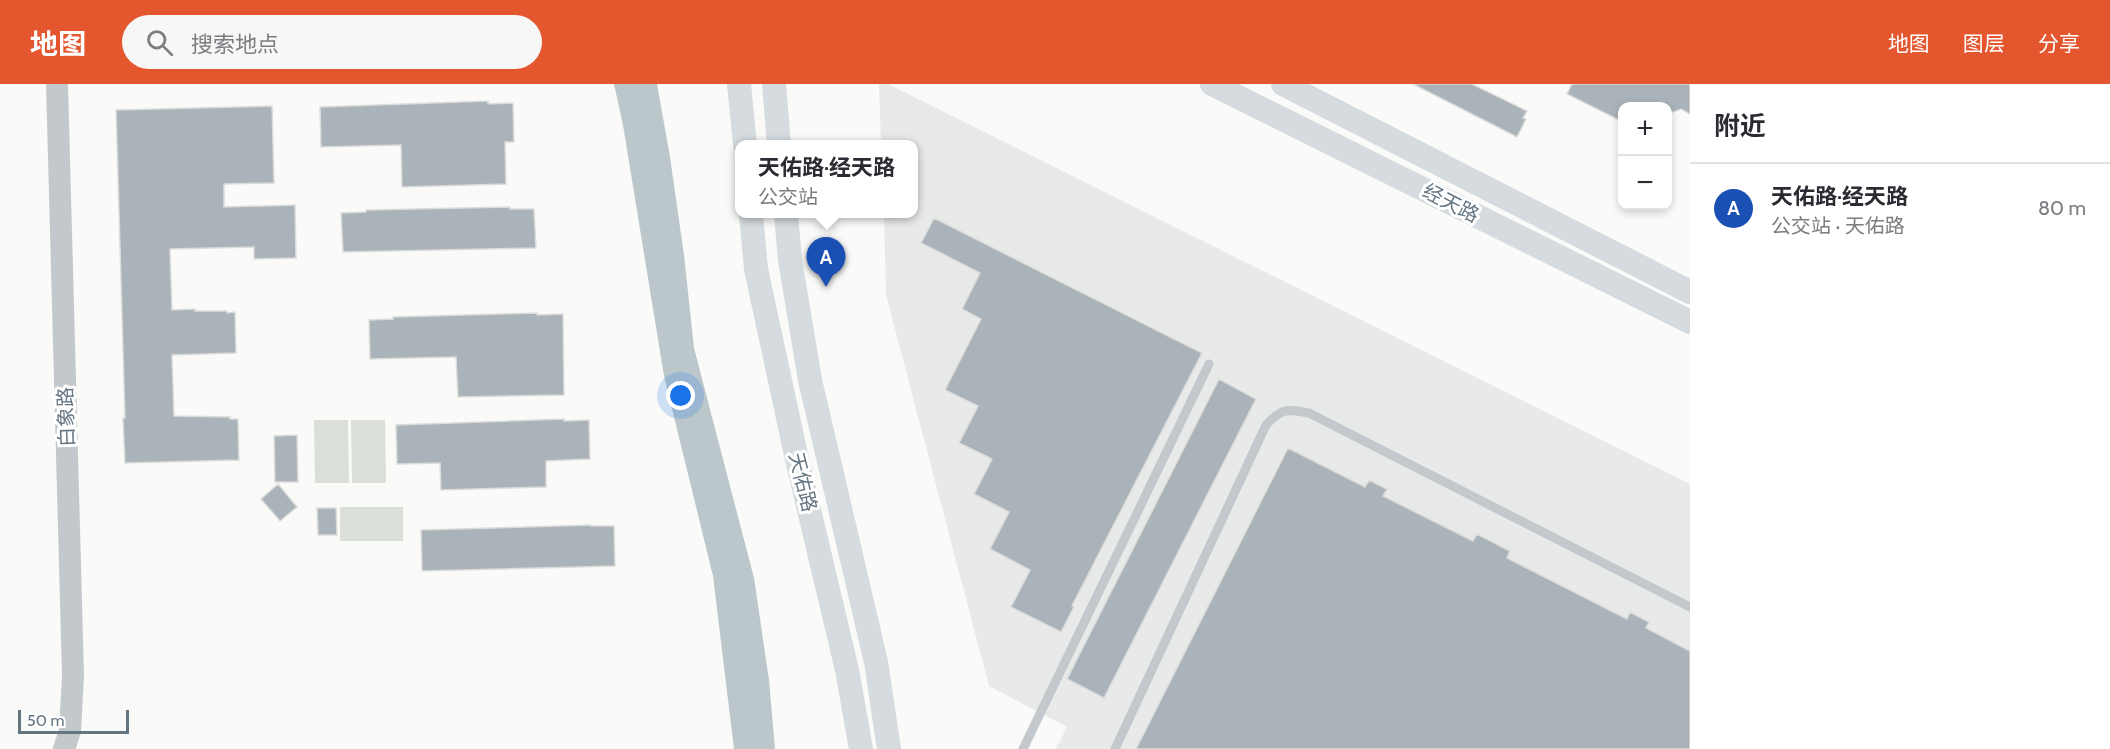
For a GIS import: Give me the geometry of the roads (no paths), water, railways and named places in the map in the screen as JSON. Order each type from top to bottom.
[{"type":"main road","points":[[739,84],[745,140]]},
{"type":"main road","points":[[774,84],[779,140]]},
{"type":"main road","name":"经天路","points":[[1212,84],[1690,322]]},
{"type":"main road","name":"经天路","points":[[1283,84],[1690,292]]},
{"type":"main road","name":"天佑路","points":[[751,218],[756,269],[796,455],[847,670],[861,749]]},
{"type":"main road","name":"天佑路","points":[[786,218],[790,260],[810,380],[876,662],[888,749]]},
{"type":"street","name":"白象路","points":[[57,84],[73,676],[70,731],[64,749]]},
{"type":"lane","points":[[1023,749],[1209,364]]},
{"type":"lane","points":[[1116,749],[1266,425],[1278,413],[1289,409],[1309,413],[1690,607]]},
{"type":"place","name":"天佑路·经天路","points":[[826,287]]}]
